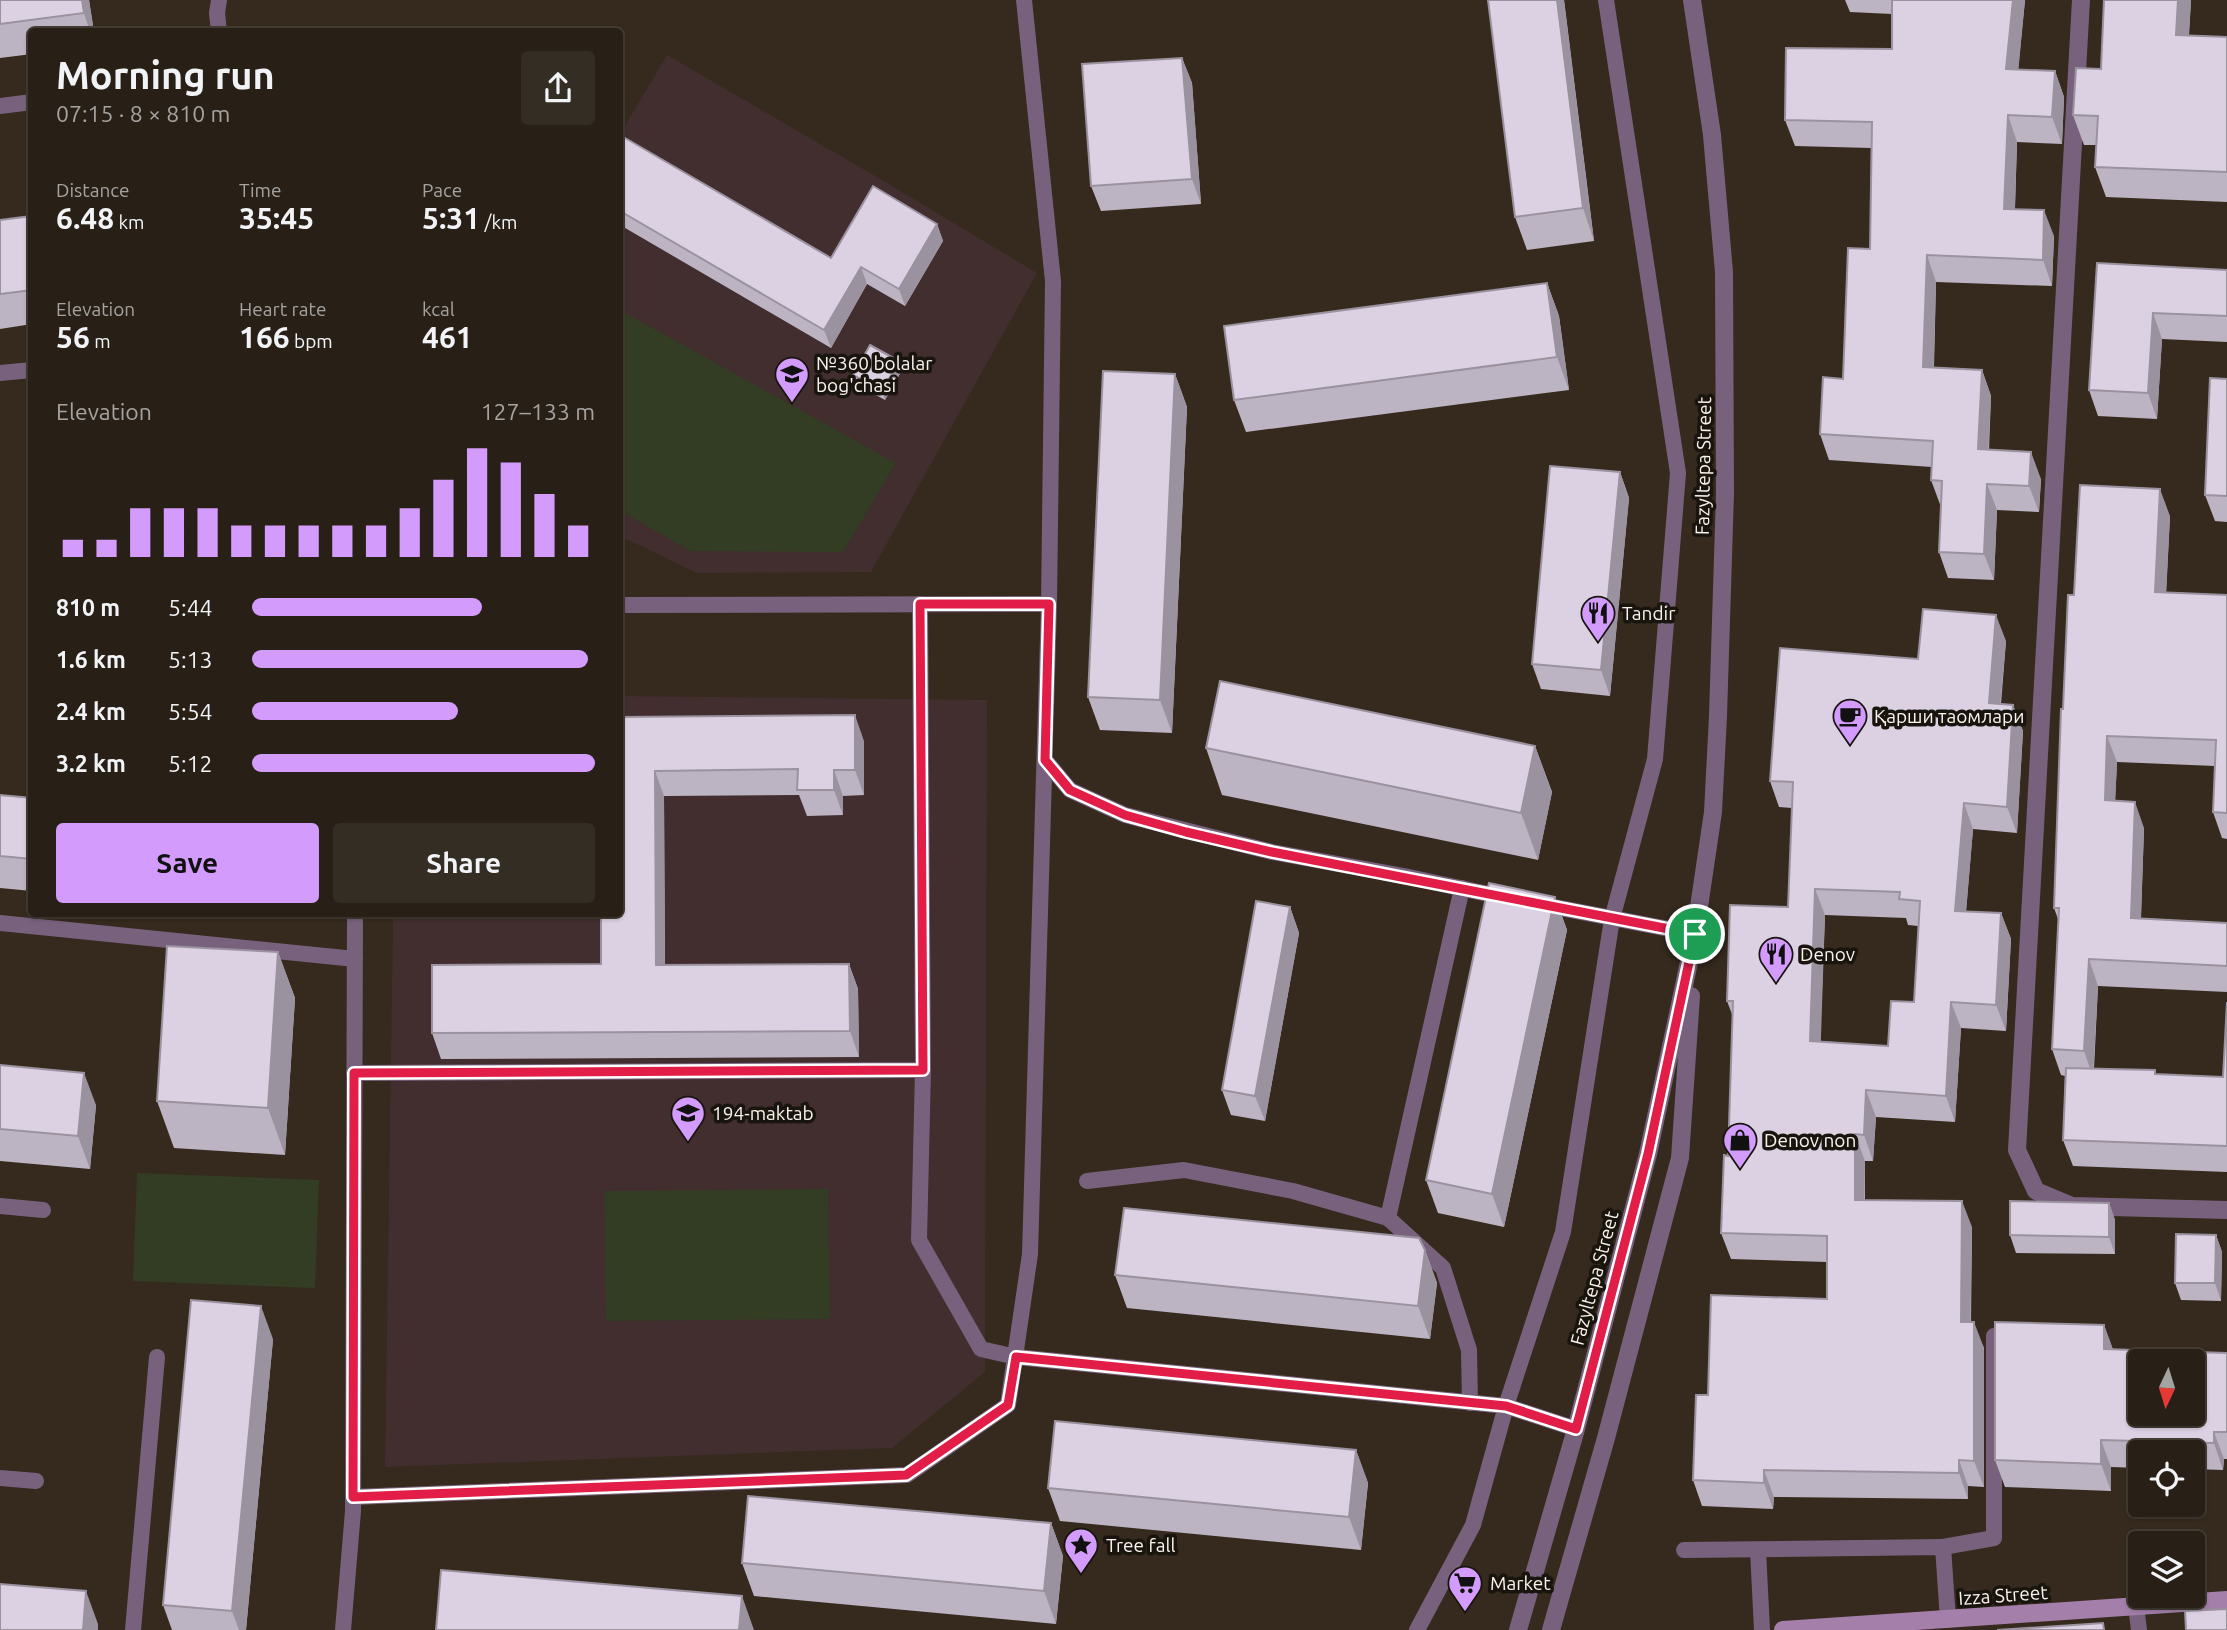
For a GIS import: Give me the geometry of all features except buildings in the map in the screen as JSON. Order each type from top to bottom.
[{"type":"main road","name":"Izza Street","points":[[2205,1601],[2227,1600]]},
{"type":"main road","name":"Izza Street","points":[[1783,1630],[2128,1607]]},
{"type":"street","name":"Fazyltepa Street","points":[[1518,1630],[1576,1429],[1648,1154],[1695,934],[1713,812],[1725,493],[1724,272],[1712,135],[1692,0]]},
{"type":"street","points":[[2081,0],[2017,1150],[2036,1191],[2072,1206],[2227,1210]]},
{"type":"street","name":"Fazyltepa Street","points":[[1551,1630],[1606,1438],[1680,1158],[1695,934]]},
{"type":"lane","points":[[219,0],[219,28]]},
{"type":"lane","points":[[353,1497],[906,1475],[1008,1405],[1030,1254],[1049,604],[1053,281],[1024,0]]},
{"type":"lane","points":[[1417,1630],[1473,1525],[1506,1406],[1563,1232],[1612,919],[1655,759],[1678,473],[1606,0]]},
{"type":"lane","points":[[0,106],[28,102]]},
{"type":"lane","points":[[0,373],[28,370]]},
{"type":"lane","points":[[920,604],[923,1070],[919,1240],[981,1349],[1016,1357],[1506,1406],[1576,1429]]},
{"type":"lane","points":[[623,606],[1049,604]]},
{"type":"lane","points":[[1045,760],[1070,790],[1125,815],[1186,832],[1272,852],[1695,934]]},
{"type":"lane","points":[[1388,1219],[1462,888]]},
{"type":"lane","points":[[343,1630],[353,1497],[355,917]]},
{"type":"lane","points":[[0,923],[355,959]]},
{"type":"lane","points":[[354,1073],[923,1070]]},
{"type":"lane","points":[[1087,1181],[1184,1170],[1293,1191],[1388,1219],[1443,1268],[1469,1350],[1470,1403]]},
{"type":"lane","points":[[0,1206],[43,1210]]},
{"type":"lane","points":[[1684,1550],[1943,1547],[1994,1538],[1994,1336]]},
{"type":"lane","points":[[133,1630],[157,1357]]},
{"type":"lane","points":[[0,1478],[36,1481]]},
{"type":"lane","points":[[1943,1547],[1948,1620]]},
{"type":"lane","points":[[1758,1550],[1762,1630]]},
{"type":"lane","points":[[2136,1608],[2139,1630]]},
{"type":"shaded area","name":"№360 bolalar bog'chasi","points":[[667,55],[1037,273],[871,572],[697,573],[623,537],[623,129]]},
{"type":"shaded area","name":"194-maktab","points":[[623,696],[987,700],[985,1372],[892,1448],[385,1467],[393,917],[623,917]]},
{"type":"green space","points":[[623,312],[896,463],[843,552],[691,551],[623,513]]},
{"type":"green space","points":[[137,1173],[319,1180],[315,1288],[133,1281]]},
{"type":"green space","points":[[828,1189],[830,1319],[606,1321],[604,1191]]},
{"type":"place","name":"№360 bolalar bog'chasi","points":[[792,404]]},
{"type":"place","name":"Tandir","points":[[1598,643]]},
{"type":"place","name":"Қарши таомлари","points":[[1850,746]]},
{"type":"place","name":"Denov","points":[[1776,984]]},
{"type":"place","name":"194-maktab","points":[[688,1143]]},
{"type":"place","name":"Denov non","points":[[1740,1170]]},
{"type":"place","name":"Tree fall","points":[[1081,1575]]},
{"type":"place","name":"Market","points":[[1465,1613]]},
{"type":"route","points":[[920,604],[1049,604],[1045,760],[1070,790],[1125,815],[1272,852],[1695,934],[1648,1154],[1576,1429],[1506,1406],[1016,1357],[1008,1405],[906,1475],[353,1497],[354,1073],[923,1070],[920,604]]}]
